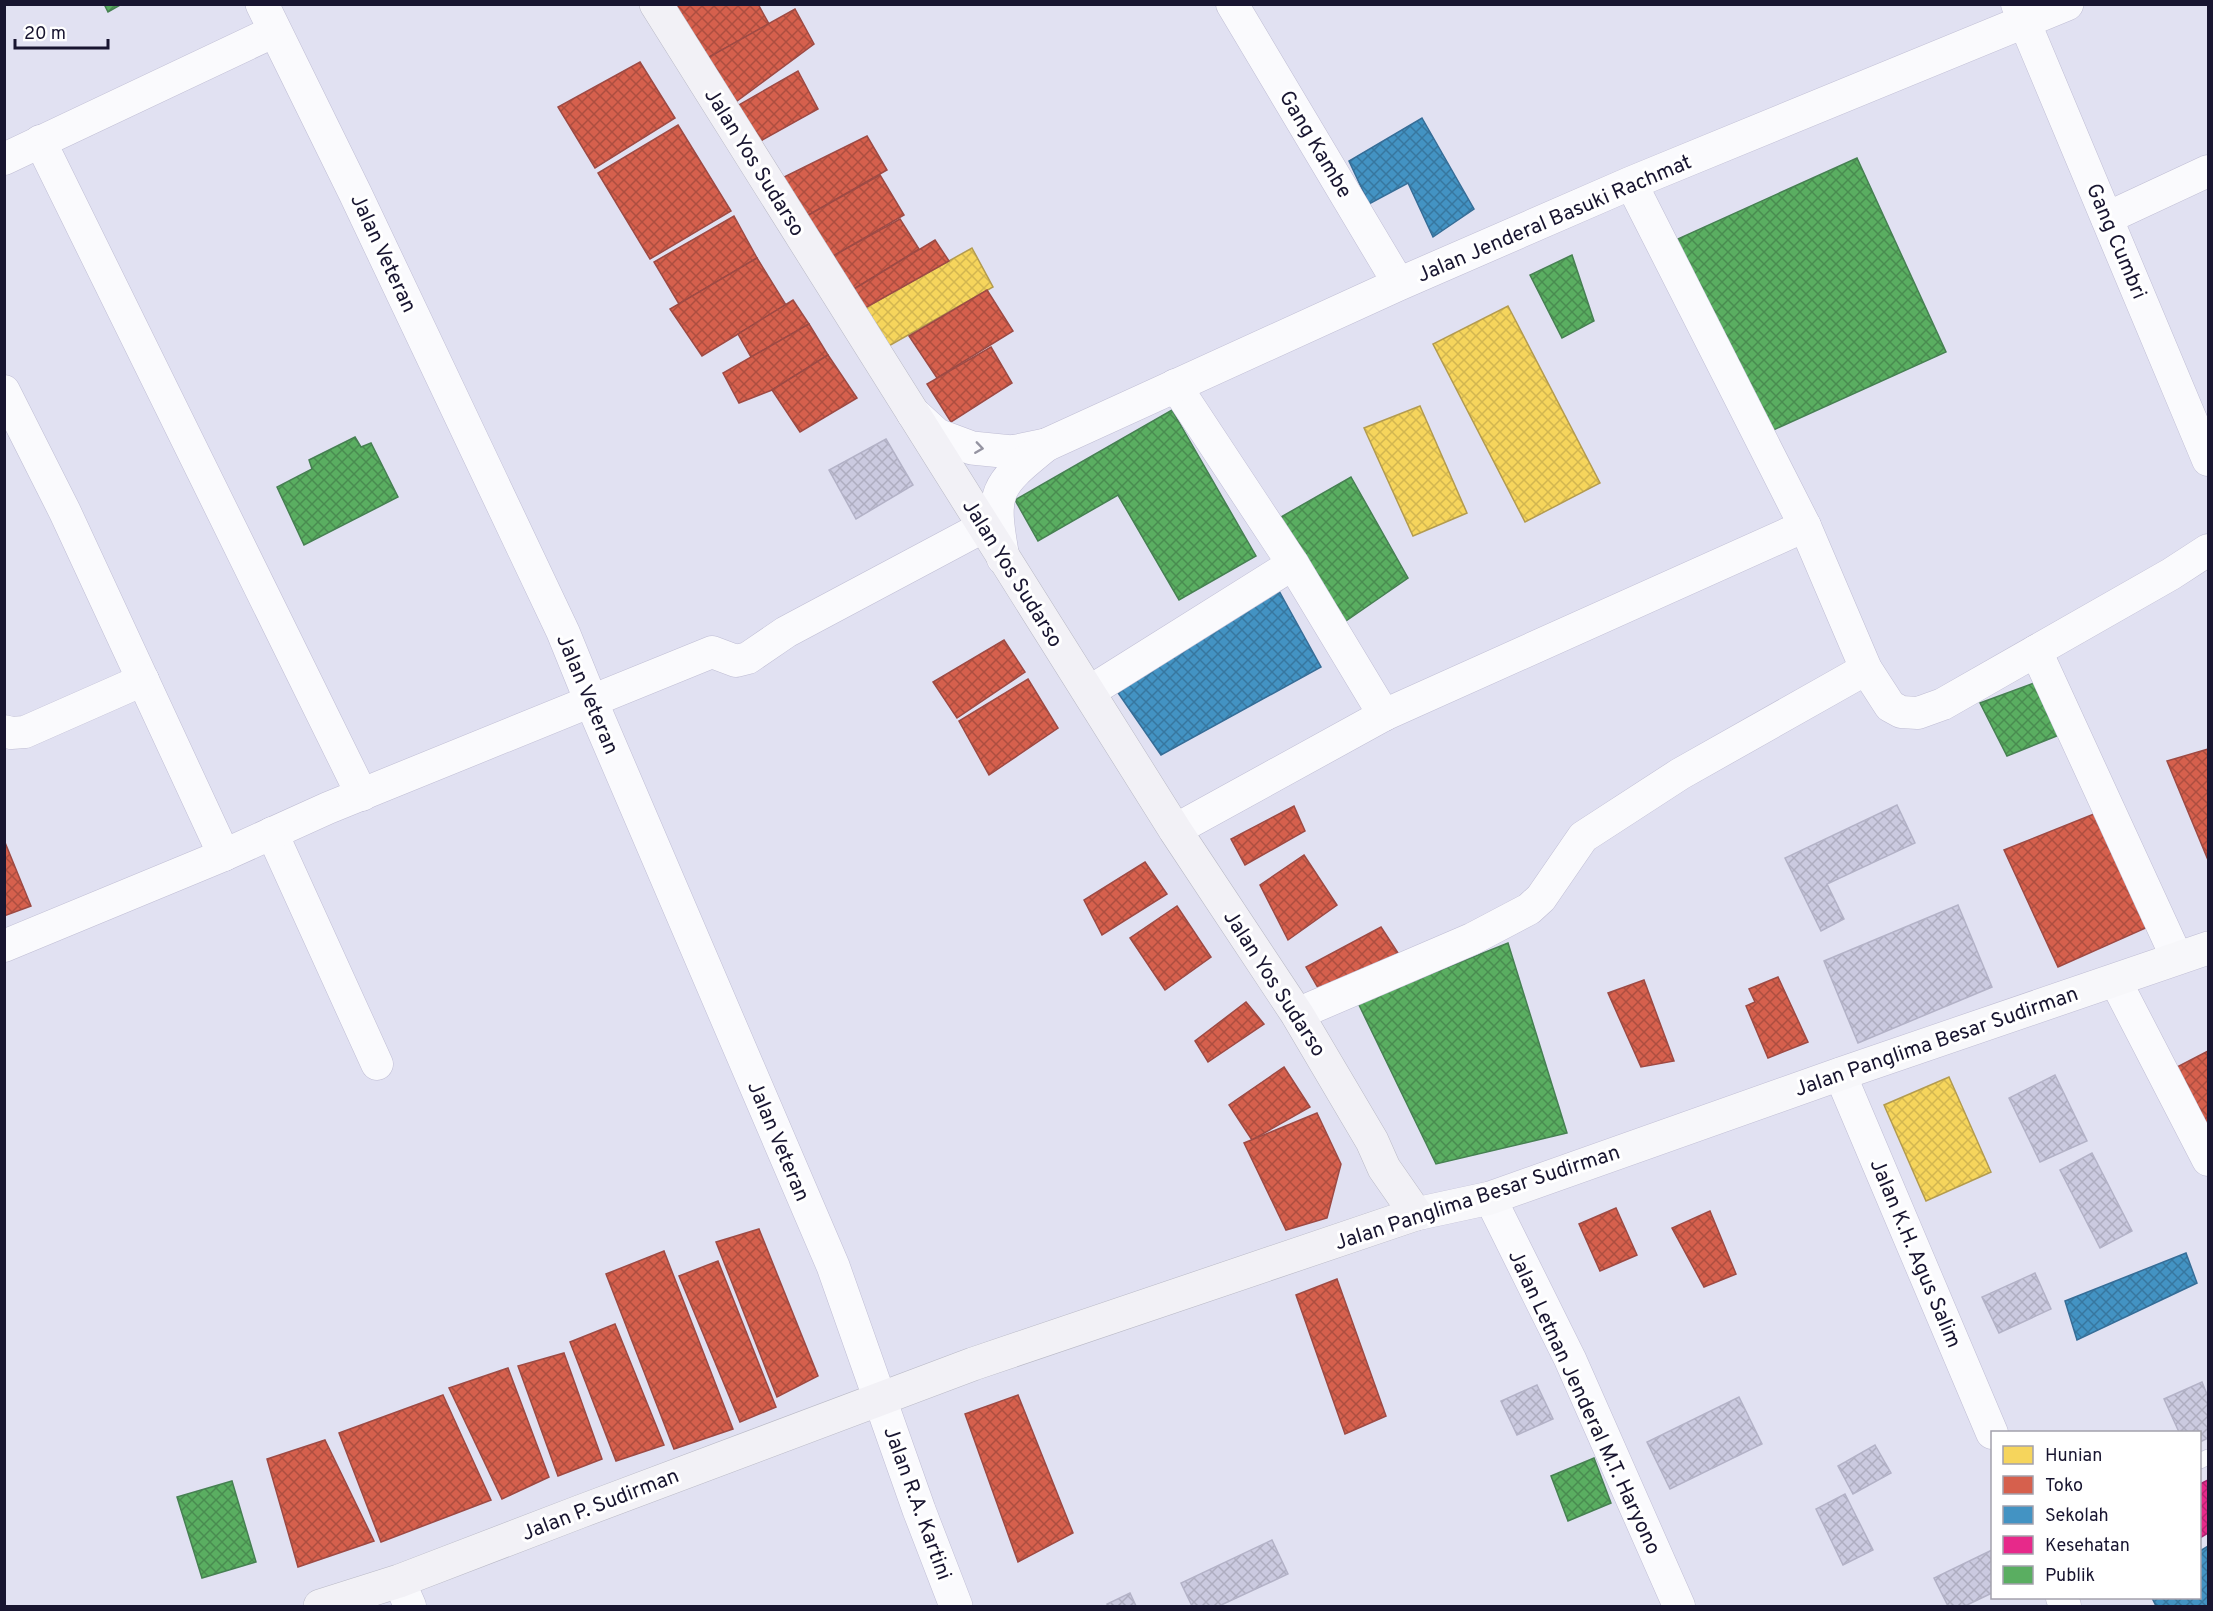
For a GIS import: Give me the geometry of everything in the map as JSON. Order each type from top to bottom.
[{"type":"highway","name":"Jalan Yos Sudarso","points":[[656,4],[1003,559],[1175,830],[1297,1014],[1372,1141],[1390,1177],[1416,1214]]},
{"type":"highway","points":[[1359,1235],[1373,1216],[1379,1194],[1372,1141]]},
{"type":"highway","name":"Jalan Panglima Besar Sudirman","points":[[880,1399],[973,1364],[1416,1214]]},
{"type":"highway","name":"Jalan P. Sudirman","points":[[320,1606],[405,1594],[880,1399]]},
{"type":"main road","name":"Jalan Panglima Besar Sudirman","points":[[1416,1214],[1490,1198],[1840,1074],[2208,948]]},
{"type":"street","name":"Gang Kambe","points":[[1232,4],[1399,284]]},
{"type":"street","name":"Jalan Jenderal Basuki Rachmat","points":[[1046,445],[1399,284],[2021,13],[2067,4]]},
{"type":"street","name":"Gang Cumbri","points":[[2021,13],[2208,460]]},
{"type":"street","points":[[4,159],[268,18]]},
{"type":"street","name":"Jalan Veteran","points":[[268,18],[355,193],[553,611],[833,1266],[880,1399]]},
{"type":"street","points":[[40,141],[362,795]]},
{"type":"street","points":[[2107,218],[2208,171]]},
{"type":"street","points":[[1631,183],[1804,526],[1866,669],[1890,706],[1901,712],[1918,713],[1943,704],[2171,574],[2208,550]]},
{"type":"street","points":[[1176,385],[1293,564],[1384,715]]},
{"type":"street","points":[[4,391],[65,512],[224,855]]},
{"type":"street","points":[[911,411],[937,435],[972,448],[1012,452],[1046,445]]},
{"type":"street","points":[[1003,559],[995,518],[999,492],[1012,473],[1046,445]]},
{"type":"street","points":[[1175,830],[1384,715],[1804,526]]},
{"type":"street","points":[[4,946],[362,795],[712,652],[736,661],[748,658],[786,632],[983,527]]},
{"type":"street","points":[[1089,692],[1293,564]]},
{"type":"street","points":[[2036,651],[2177,958]]},
{"type":"street","points":[[1297,1014],[1472,939],[1529,909],[1541,898],[1583,837],[1680,774],[1866,669]]},
{"type":"street","points":[[4,731],[25,732],[143,680]]},
{"type":"street","points":[[272,833],[377,1064]]},
{"type":"street","points":[[2115,980],[2208,1160]]},
{"type":"street","name":"Jalan K.H. Agus Salim","points":[[1840,1074],[1991,1431]]},
{"type":"street","name":"Jalan Letnan Jenderal M.T. Haryono","points":[[1490,1198],[1570,1359],[1679,1606]]},
{"type":"street","name":"Jalan R.A. Kartini","points":[[880,1399],[956,1606]]},
{"type":"building: Hunian","points":[[972,248],[993,287],[887,347],[865,308]]},
{"type":"building: Hunian","points":[[1508,306],[1600,483],[1525,522],[1433,344]]},
{"type":"building: Hunian","points":[[1420,406],[1467,513],[1413,536],[1364,428]]},
{"type":"building: Hunian","points":[[1949,1077],[1991,1172],[1926,1201],[1884,1105]]},
{"type":"building: Toko","points":[[680,4],[758,4],[769,24],[702,61],[672,9]]},
{"type":"building: Toko","points":[[795,9],[814,44],[729,107],[702,61]]},
{"type":"building: Toko","points":[[640,62],[675,118],[595,168],[558,107]]},
{"type":"building: Toko","points":[[798,71],[818,109],[757,143],[737,106]]},
{"type":"building: Toko","points":[[678,125],[731,211],[650,259],[598,173]]},
{"type":"building: Toko","points":[[867,136],[887,170],[805,217],[782,178]]},
{"type":"building: Toko","points":[[880,175],[904,215],[828,259],[805,217]]},
{"type":"building: Toko","points":[[734,216],[757,258],[679,304],[654,262]]},
{"type":"building: Toko","points":[[900,219],[919,249],[854,289],[833,256]]},
{"type":"building: Toko","points":[[935,240],[949,261],[865,308],[854,289]]},
{"type":"building: Toko","points":[[757,258],[786,305],[702,356],[670,309]]},
{"type":"building: Toko","points":[[987,290],[1013,331],[937,378],[909,336]]},
{"type":"building: Toko","points":[[793,300],[809,324],[751,357],[738,334]]},
{"type":"building: Toko","points":[[809,324],[828,355],[772,390],[739,403],[723,373]]},
{"type":"building: Toko","points":[[991,347],[1012,383],[951,422],[927,384]]},
{"type":"building: Toko","points":[[828,355],[857,398],[800,432],[772,390]]},
{"type":"building: Toko","points":[[1004,640],[1025,672],[957,718],[933,682]]},
{"type":"building: Toko","points":[[1028,679],[1058,728],[989,775],[959,721]]},
{"type":"building: Toko","points":[[2208,749],[2208,860],[2167,761]]},
{"type":"building: Toko","points":[[1294,806],[1305,831],[1245,865],[1231,839]]},
{"type":"building: Toko","points":[[2094,814],[2148,927],[2058,967],[2004,850]]},
{"type":"building: Toko","points":[[4,840],[31,906],[4,916]]},
{"type":"building: Toko","points":[[1304,855],[1337,905],[1288,940],[1260,885]]},
{"type":"building: Toko","points":[[1145,862],[1167,894],[1102,935],[1084,900]]},
{"type":"building: Toko","points":[[1177,906],[1211,957],[1165,990],[1130,938]]},
{"type":"building: Toko","points":[[1381,927],[1398,953],[1321,993],[1306,967]]},
{"type":"building: Toko","points":[[1778,977],[1808,1042],[1768,1058],[1746,1006],[1755,1002],[1749,989]]},
{"type":"building: Toko","points":[[1644,980],[1674,1061],[1641,1067],[1608,993]]},
{"type":"building: Toko","points":[[1246,1002],[1264,1024],[1208,1062],[1195,1041]]},
{"type":"building: Toko","points":[[2208,1051],[2208,1128],[2175,1068]]},
{"type":"building: Toko","points":[[1284,1067],[1310,1107],[1252,1140],[1229,1105]]},
{"type":"building: Toko","points":[[1317,1113],[1341,1164],[1327,1218],[1286,1230],[1244,1143]]},
{"type":"building: Toko","points":[[1616,1208],[1637,1255],[1600,1271],[1579,1224]]},
{"type":"building: Toko","points":[[1710,1211],[1736,1274],[1704,1287],[1672,1228]]},
{"type":"building: Toko","points":[[759,1229],[818,1376],[777,1397],[716,1242]]},
{"type":"building: Toko","points":[[664,1251],[733,1429],[674,1449],[606,1274]]},
{"type":"building: Toko","points":[[718,1261],[776,1407],[740,1422],[679,1276]]},
{"type":"building: Toko","points":[[1337,1279],[1386,1416],[1345,1434],[1296,1295]]},
{"type":"building: Toko","points":[[615,1324],[664,1445],[616,1461],[570,1342]]},
{"type":"building: Toko","points":[[564,1353],[602,1459],[558,1476],[518,1366]]},
{"type":"building: Toko","points":[[508,1368],[549,1477],[502,1499],[449,1388]]},
{"type":"building: Toko","points":[[443,1395],[491,1500],[381,1542],[339,1433]]},
{"type":"building: Toko","points":[[1018,1395],[1073,1533],[1018,1562],[965,1414]]},
{"type":"building: Toko","points":[[325,1440],[374,1541],[298,1567],[267,1459]]},
{"type":"building: Sekolah","points":[[1422,118],[1474,209],[1433,237],[1408,183],[1369,204],[1349,161]]},
{"type":"building: Sekolah","points":[[1278,589],[1321,667],[1161,755],[1114,687]]},
{"type":"building: Sekolah","points":[[2186,1253],[2197,1283],[2077,1340],[2065,1301]]},
{"type":"building: Sekolah","points":[[2208,1546],[2208,1606],[2156,1606],[2152,1599],[2201,1599],[2201,1550]]},
{"type":"building: Kesehatan","points":[[2208,1480],[2208,1533],[2201,1537],[2201,1484]]},
{"type":"building: Publik","points":[[104,4],[122,4],[108,12]]},
{"type":"building: Publik","points":[[1857,158],[1946,352],[1760,436],[1671,242]]},
{"type":"building: Publik","points":[[1572,255],[1594,321],[1562,338],[1530,275]]},
{"type":"building: Publik","points":[[1172,410],[1256,556],[1179,600],[1118,495],[1038,541],[1015,500]]},
{"type":"building: Publik","points":[[355,437],[361,447],[371,443],[398,497],[304,545],[277,487],[312,469],[309,460]]},
{"type":"building: Publik","points":[[1351,477],[1408,578],[1343,623],[1274,521]]},
{"type":"building: Publik","points":[[2034,683],[2059,735],[2007,756],[1980,703]]},
{"type":"building: Publik","points":[[1508,943],[1567,1133],[1436,1164],[1358,1003]]},
{"type":"building: Publik","points":[[1594,1458],[1611,1503],[1568,1521],[1551,1476]]},
{"type":"building: Publik","points":[[232,1481],[256,1562],[202,1578],[177,1497]]},
{"type":"building: Lainnya","points":[[886,439],[913,485],[856,519],[829,470]]},
{"type":"building: Lainnya","points":[[1897,805],[1915,843],[1827,884],[1844,919],[1821,931],[1785,858]]},
{"type":"building: Lainnya","points":[[1958,905],[1992,987],[1858,1043],[1824,961]]},
{"type":"building: Lainnya","points":[[2055,1075],[2087,1141],[2040,1162],[2009,1098]]},
{"type":"building: Lainnya","points":[[2092,1153],[2132,1231],[2100,1248],[2060,1170]]},
{"type":"building: Lainnya","points":[[2035,1273],[2051,1309],[1999,1333],[1982,1297]]},
{"type":"building: Lainnya","points":[[2202,1382],[2208,1397],[2208,1438],[2201,1442],[2201,1431],[2179,1431],[2164,1399]]},
{"type":"building: Lainnya","points":[[1537,1385],[1553,1419],[1517,1435],[1501,1401]]},
{"type":"building: Lainnya","points":[[1739,1397],[1762,1444],[1670,1489],[1647,1442]]},
{"type":"building: Lainnya","points":[[1875,1445],[1891,1473],[1853,1494],[1838,1466]]},
{"type":"building: Lainnya","points":[[1845,1494],[1873,1550],[1843,1565],[1816,1509]]},
{"type":"building: Lainnya","points":[[1272,1540],[1288,1574],[1219,1606],[1192,1606],[1181,1583]]},
{"type":"building: Lainnya","points":[[1991,1550],[1991,1593],[1965,1606],[1948,1606],[1934,1578]]},
{"type":"building: Lainnya","points":[[1130,1593],[1136,1606],[1108,1606],[1107,1604]]}]
